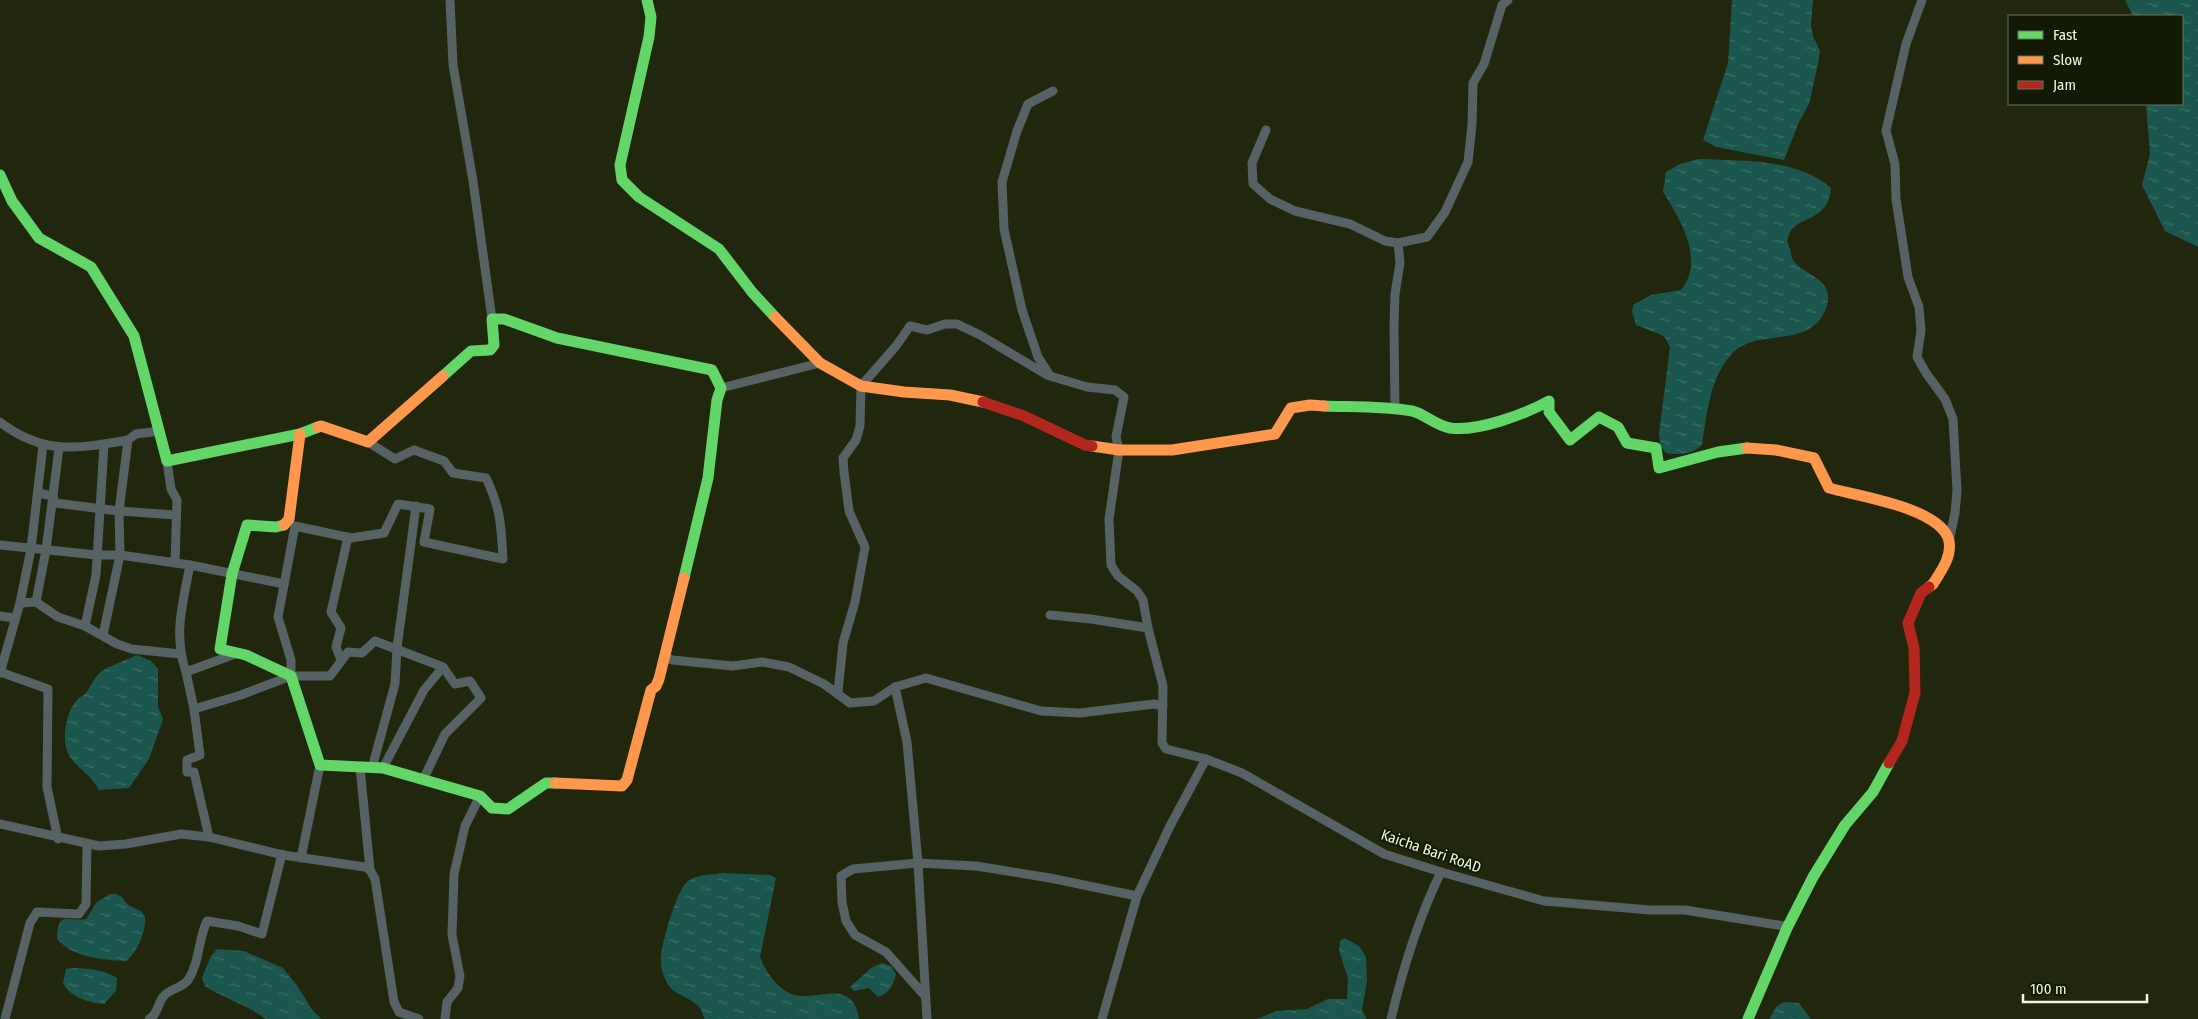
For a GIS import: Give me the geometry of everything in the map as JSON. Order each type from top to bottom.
[{"type":"street","points":[[368,442],[471,351],[490,350],[494,345],[473,181],[453,65],[450,0]]},
{"type":"street","points":[[647,0],[651,17],[649,36],[620,165],[622,180],[639,197],[719,249],[752,292],[820,363],[861,386],[904,392],[950,395],[984,402],[1024,416],[1085,445],[1119,450],[1172,450],[1275,434],[1281,428],[1284,418],[1291,408],[1310,405],[1414,410],[1434,422],[1452,428],[1485,426],[1528,412],[1549,401],[1549,412],[1570,440],[1600,417],[1618,427],[1627,444],[1656,448],[1659,468],[1712,455],[1752,448],[1814,458],[1829,488],[1918,511],[1940,525],[1949,540]]},
{"type":"street","points":[[1266,130],[1252,163],[1253,184],[1270,199],[1295,211],[1350,224],[1385,241],[1398,243],[1427,237],[1445,212],[1468,162],[1472,126],[1473,83],[1484,64],[1502,5],[1508,0]]},
{"type":"street","points":[[1748,1019],[1787,928],[1813,877],[1845,825],[1873,792],[1902,740],[1915,693],[1914,648],[1908,623],[1921,593],[1934,584],[1948,559],[1949,540],[1955,513],[1957,491],[1952,419],[1945,399],[1917,357],[1921,331],[1919,308],[1908,277],[1896,199],[1895,164],[1886,131],[1906,44],[1922,0]]},
{"type":"street","points":[[1050,376],[1038,357],[1022,310],[1004,228],[1002,182],[1017,131],[1028,104],[1053,91]]},
{"type":"street","points":[[0,176],[12,201],[40,238],[91,267],[134,336],[160,431],[171,489],[177,500],[175,563]]},
{"type":"street","points":[[1395,410],[1394,327],[1395,294],[1400,263],[1398,243]]},
{"type":"street","points":[[320,765],[372,768],[423,780],[480,796],[492,808],[508,808],[546,784],[622,786],[627,780],[651,690],[656,686],[659,679],[708,478],[717,400],[721,388],[712,370],[557,338],[504,319],[492,319]]},
{"type":"street","points":[[664,656],[672,660],[733,666],[762,662],[789,667],[838,692],[850,703],[874,701],[895,687],[926,678],[1041,711],[1080,713],[1154,704],[1164,706],[1163,686],[1143,600],[1137,591],[1118,576],[1111,565],[1109,519],[1119,450],[1116,437],[1124,397],[1115,390],[1087,387],[1050,376],[980,335],[957,324],[945,324],[927,330],[910,326],[896,346],[861,386],[860,426],[856,440],[844,458],[844,472],[850,511],[865,547],[855,602],[843,643],[838,692]]},
{"type":"street","points":[[721,388],[820,363]]},
{"type":"street","points":[[0,422],[14,432],[43,445],[74,449],[128,440],[136,434],[160,431]]},
{"type":"street","points":[[167,461],[300,434],[321,426],[368,442],[395,459],[414,450],[444,461],[454,472],[486,478],[496,500],[501,524],[503,559],[424,542],[430,510],[416,506],[398,504],[384,534],[348,538],[292,522],[276,527],[247,524],[232,574],[220,649],[246,655],[291,676]]},
{"type":"street","points":[[300,434],[292,522],[278,617],[291,660],[291,676],[320,765],[301,858]]},
{"type":"street","points":[[103,635],[120,555],[119,511],[128,440]]},
{"type":"street","points":[[43,445],[31,549],[20,603],[0,672],[48,689],[47,787],[58,838]]},
{"type":"street","points":[[85,626],[96,576],[102,509],[104,445]]},
{"type":"street","points":[[36,602],[46,550],[59,448]]},
{"type":"street","points":[[38,493],[53,496]]},
{"type":"street","points":[[53,496],[55,503],[176,516]]},
{"type":"street","points":[[416,506],[397,648],[395,684],[372,768],[370,870],[376,879],[394,1002],[398,1012],[419,1019]]},
{"type":"street","points":[[341,660],[336,647],[341,628],[331,612],[348,538]]},
{"type":"street","points":[[0,545],[97,555],[120,555],[190,565],[284,584]]},
{"type":"street","points":[[190,565],[179,624],[180,654],[194,708],[200,755],[187,760],[187,772],[194,772],[208,838]]},
{"type":"street","points":[[20,603],[36,602],[58,617],[85,626],[117,644],[132,649],[180,654]]},
{"type":"street","points":[[1050,615],[1148,628]]},
{"type":"street","points":[[0,616],[15,618]]},
{"type":"street","points":[[194,708],[241,695],[291,676],[330,676],[348,652],[362,653],[375,641],[397,648],[443,668],[455,684],[470,681],[481,698],[445,734],[423,780]]},
{"type":"street","points":[[186,672],[235,654]]},
{"type":"street","points":[[372,768],[424,690],[443,668]]},
{"type":"street","points":[[895,687],[907,742],[918,863],[927,1019]]},
{"type":"street","name":"Kaicha Bari RoAD","points":[[1164,706],[1160,735],[1166,749],[1206,758],[1242,772],[1384,854],[1544,901],[1650,910],[1686,910],[1787,928]]},
{"type":"street","points":[[1102,1019],[1137,896],[1170,826],[1206,758]]},
{"type":"street","points":[[445,1019],[447,1002],[458,988],[460,976],[452,935],[454,874],[465,826],[480,796]]},
{"type":"street","points":[[0,824],[99,846],[126,844],[181,834],[370,870]]},
{"type":"street","points":[[5,1019],[30,923],[37,912],[79,914],[86,904],[87,844]]},
{"type":"street","points":[[153,1018],[163,995],[187,981],[196,963],[202,932],[208,921],[238,926],[262,934],[282,854]]},
{"type":"street","points":[[925,996],[886,952],[855,935],[846,921],[842,902],[841,876],[853,870],[918,863],[976,866],[1050,878],[1137,896]]},
{"type":"street","points":[[1391,1019],[1401,979],[1424,906],[1441,872]]},
{"type":"water","points":[[1732,0],[1813,0],[1811,25],[1813,36],[1820,51],[1818,64],[1809,104],[1799,122],[1784,160],[1716,147],[1703,140],[1728,63]]},
{"type":"water","points":[[2125,0],[2198,0],[2198,247],[2165,231],[2142,185],[2150,154],[2146,105],[2183,105],[2183,15],[2132,15]]},
{"type":"water","points":[[1699,159],[1751,161],[1785,166],[1817,178],[1831,188],[1824,208],[1796,225],[1791,230],[1788,238],[1788,245],[1793,260],[1823,284],[1827,290],[1828,298],[1826,308],[1818,321],[1808,330],[1753,342],[1741,347],[1730,356],[1717,376],[1713,387],[1702,445],[1689,452],[1671,454],[1666,453],[1661,447],[1659,434],[1670,347],[1664,336],[1636,325],[1632,312],[1633,305],[1651,295],[1681,290],[1688,278],[1691,266],[1691,253],[1688,240],[1677,215],[1663,192],[1666,172],[1680,164]]},
{"type":"water","points":[[137,655],[151,661],[158,669],[158,707],[163,719],[149,759],[129,788],[99,790],[96,784],[69,755],[65,742],[67,719],[78,699],[86,693],[95,678],[102,671]]},
{"type":"water","points":[[722,873],[770,875],[776,878],[760,957],[766,970],[775,982],[793,995],[845,995],[856,1007],[859,1019],[705,1019],[697,1004],[678,994],[670,987],[662,972],[661,954],[677,898],[685,884],[693,878]]},
{"type":"water","points":[[110,894],[122,897],[128,905],[142,912],[145,917],[144,929],[140,940],[135,952],[127,961],[89,957],[71,950],[57,939],[58,929],[62,920],[86,919],[97,902]]},
{"type":"water","points":[[1344,938],[1359,946],[1366,957],[1367,981],[1362,1010],[1367,1019],[1257,1019],[1276,1011],[1307,1009],[1328,999],[1347,999],[1348,979],[1339,950],[1340,941]]},
{"type":"water","points":[[217,949],[244,951],[283,968],[296,984],[313,1011],[322,1019],[266,1019],[205,986],[202,978],[211,956]]},
{"type":"water","points":[[882,963],[891,966],[896,974],[894,982],[888,991],[878,997],[869,988],[854,991],[850,987],[871,968]]},
{"type":"water","points":[[84,968],[112,975],[117,978],[116,991],[104,1004],[86,1001],[75,996],[63,983],[66,969]]},
{"type":"water","points":[[1784,1002],[1799,1003],[1811,1019],[1769,1019],[1777,1006]]},
{"type":"traffic: fast","points":[[647,0],[651,17],[649,37],[620,165],[622,180],[639,197],[719,249],[752,292],[775,317]]},
{"type":"traffic: fast","points":[[0,175],[12,201],[39,238],[91,267],[134,336],[167,461],[300,434],[318,427]]},
{"type":"traffic: fast","points":[[443,376],[471,351],[490,350],[494,345],[492,319],[504,319],[557,338],[712,370],[721,388],[717,400],[708,478],[684,578]]},
{"type":"traffic: fast","points":[[1324,406],[1401,409],[1420,414],[1450,428],[1461,429],[1501,421],[1549,401],[1549,412],[1570,440],[1599,417],[1618,427],[1627,443],[1656,448],[1659,468],[1718,452],[1747,448]]},
{"type":"traffic: fast","points":[[284,525],[276,527],[247,525],[232,574],[220,649],[246,655],[291,676],[320,765],[383,768],[480,796],[492,808],[508,809],[546,783],[555,783]]},
{"type":"traffic: fast","points":[[1748,1019],[1787,928],[1813,877],[1845,825],[1873,792],[1889,763]]},
{"type":"traffic: slow","points":[[775,317],[820,363],[861,386],[904,392],[950,395],[983,402]]},
{"type":"traffic: slow","points":[[318,427],[321,426],[368,442],[443,376]]},
{"type":"traffic: slow","points":[[1092,446],[1119,450],[1172,450],[1275,434],[1291,408],[1310,405],[1324,406]]},
{"type":"traffic: slow","points":[[284,525],[289,519],[300,434]]},
{"type":"traffic: slow","points":[[1747,448],[1776,450],[1814,458],[1829,488],[1897,505],[1931,520],[1943,530],[1950,547],[1945,564],[1933,584],[1929,587]]},
{"type":"traffic: slow","points":[[555,783],[622,786],[627,780],[651,690],[656,686],[659,679],[684,578]]},
{"type":"traffic: jam","points":[[983,402],[1024,416],[1085,445],[1092,446]]},
{"type":"traffic: jam","points":[[1889,763],[1902,741],[1915,693],[1914,648],[1908,623],[1921,593],[1929,587]]}]
